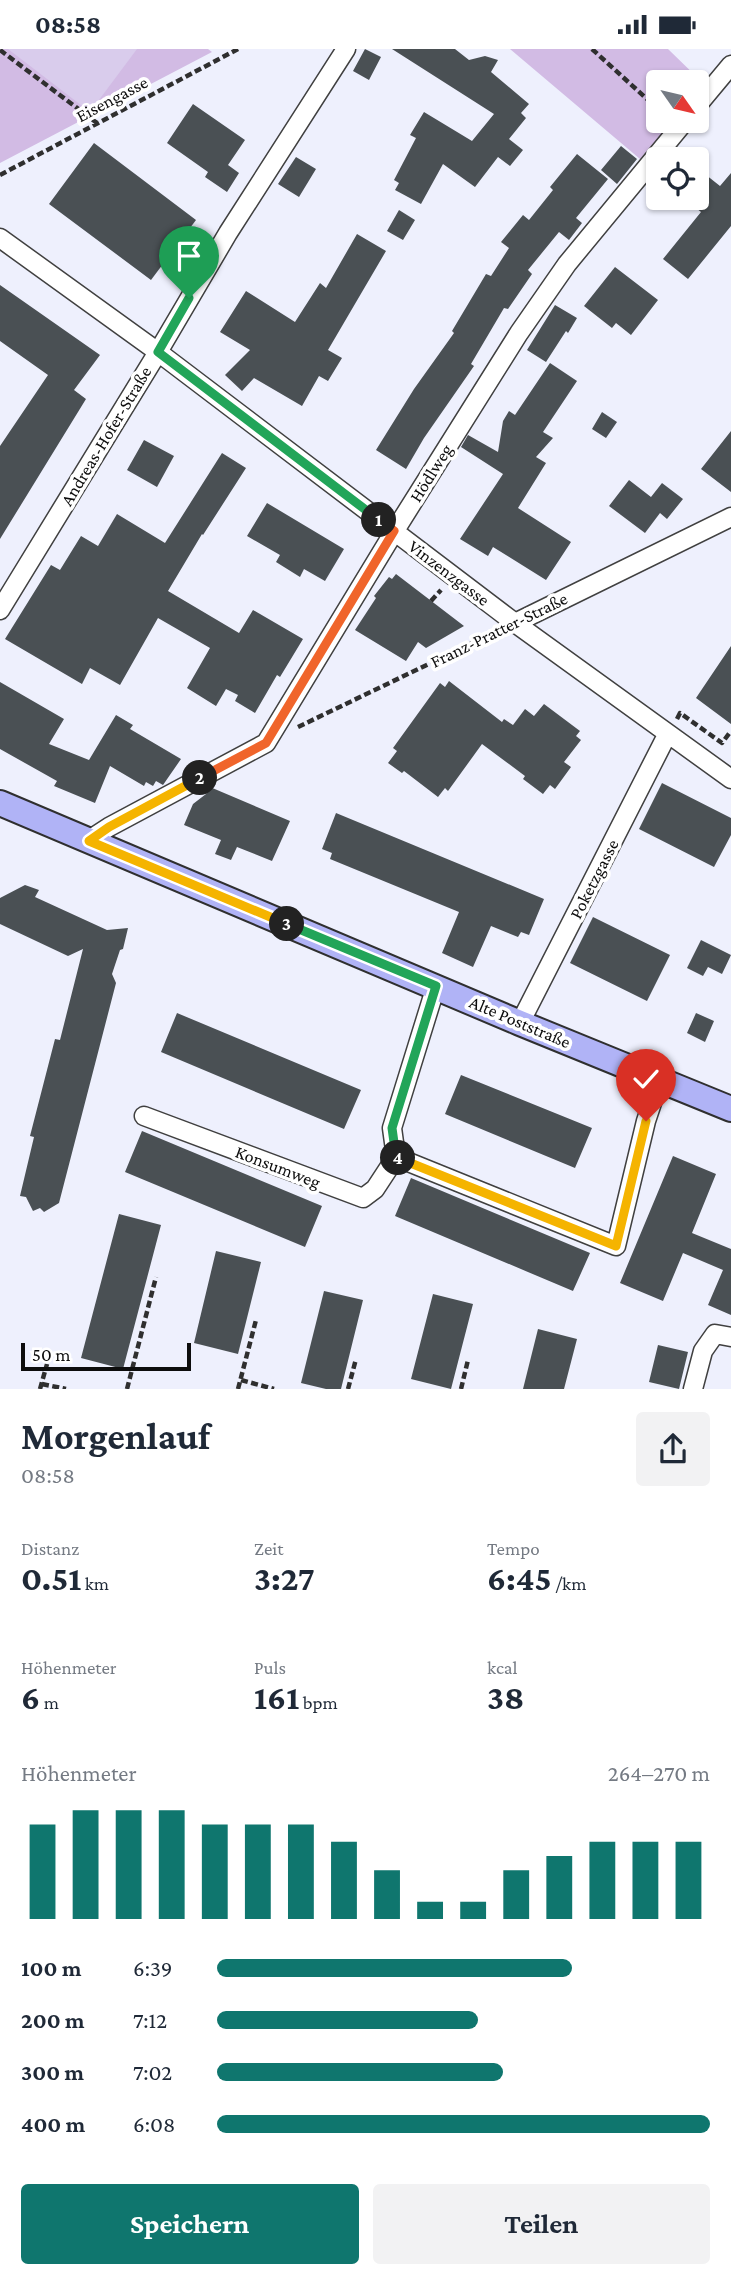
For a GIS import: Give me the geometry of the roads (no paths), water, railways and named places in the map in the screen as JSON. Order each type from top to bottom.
[{"type":"main road","name":"Alte Poststraße","points":[[0,803],[520,1023],[731,1109]]},
{"type":"street","name":"Andreas-Hofer-Straße","points":[[0,610],[228,233],[346,49]]},
{"type":"street","points":[[709,91],[731,65]]},
{"type":"street","name":"Hödlweg","points":[[89,841],[109,827],[266,743],[394,531],[519,333],[567,264],[675,133]]},
{"type":"street","name":"Vinzenzgasse","points":[[0,238],[158,352],[667,735],[731,779]]},
{"type":"street","name":"Franz-Pratter-Straße","points":[[515,622],[731,517]]},
{"type":"street","name":"Poketzgasse","points":[[520,1023],[667,735]]},
{"type":"street","points":[[436,986],[392,1128],[396,1157],[616,1246],[646,1121],[660,1079]]},
{"type":"street","name":"Konsumweg","points":[[144,1116],[363,1198],[375,1189],[396,1157]]},
{"type":"street","points":[[693,1389],[702,1351],[715,1334],[731,1336]]}]
